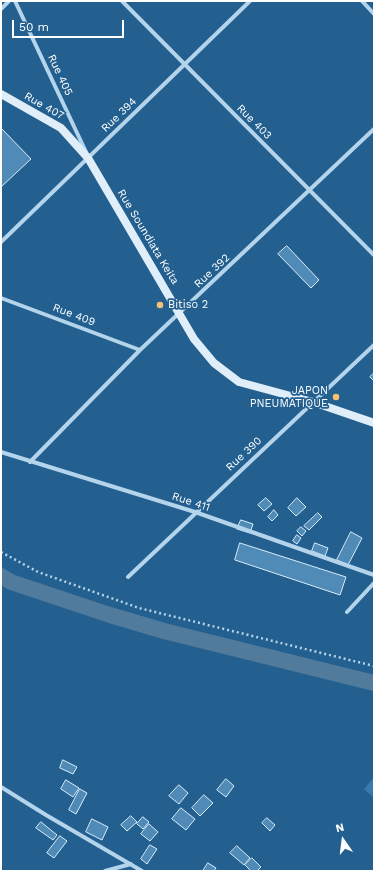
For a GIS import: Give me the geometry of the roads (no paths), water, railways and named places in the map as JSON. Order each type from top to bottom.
[{"type":"main road","name":"Rue 407","points":[[1,94],[61,128],[88,158]]},
{"type":"main road","name":"Rue Soundiata Keita","points":[[88,158],[194,339],[214,363],[239,382],[313,402],[374,423]]},
{"type":"street","points":[[1,9],[9,1]]},
{"type":"street","name":"Rue 405","points":[[15,1],[88,158]]},
{"type":"street","name":"Rue 403","points":[[122,1],[374,255]]},
{"type":"street","name":"Rue 394","points":[[1,242],[250,1]]},
{"type":"street","points":[[362,1],[374,14]]},
{"type":"street","name":"Rue 392","points":[[30,462],[140,350],[374,129]]},
{"type":"street","name":"Rue 409","points":[[1,298],[140,350]]},
{"type":"street","name":"Rue 390","points":[[128,578],[195,512],[374,345]]},
{"type":"street","name":"Rue 411","points":[[1,452],[195,512],[374,575]]},
{"type":"street","points":[[347,612],[374,583]]},
{"type":"street","points":[[1,786],[46,815],[142,871]]},
{"type":"street","points":[[106,871],[131,864]]},
{"type":"waterway","points":[[1,576],[11,582],[110,615],[164,631],[374,683]]},
{"type":"place","name":"Bitiso 2","points":[[160,305]]},
{"type":"place","name":"JAPON PNEUMATIQUE","points":[[336,397]]}]
